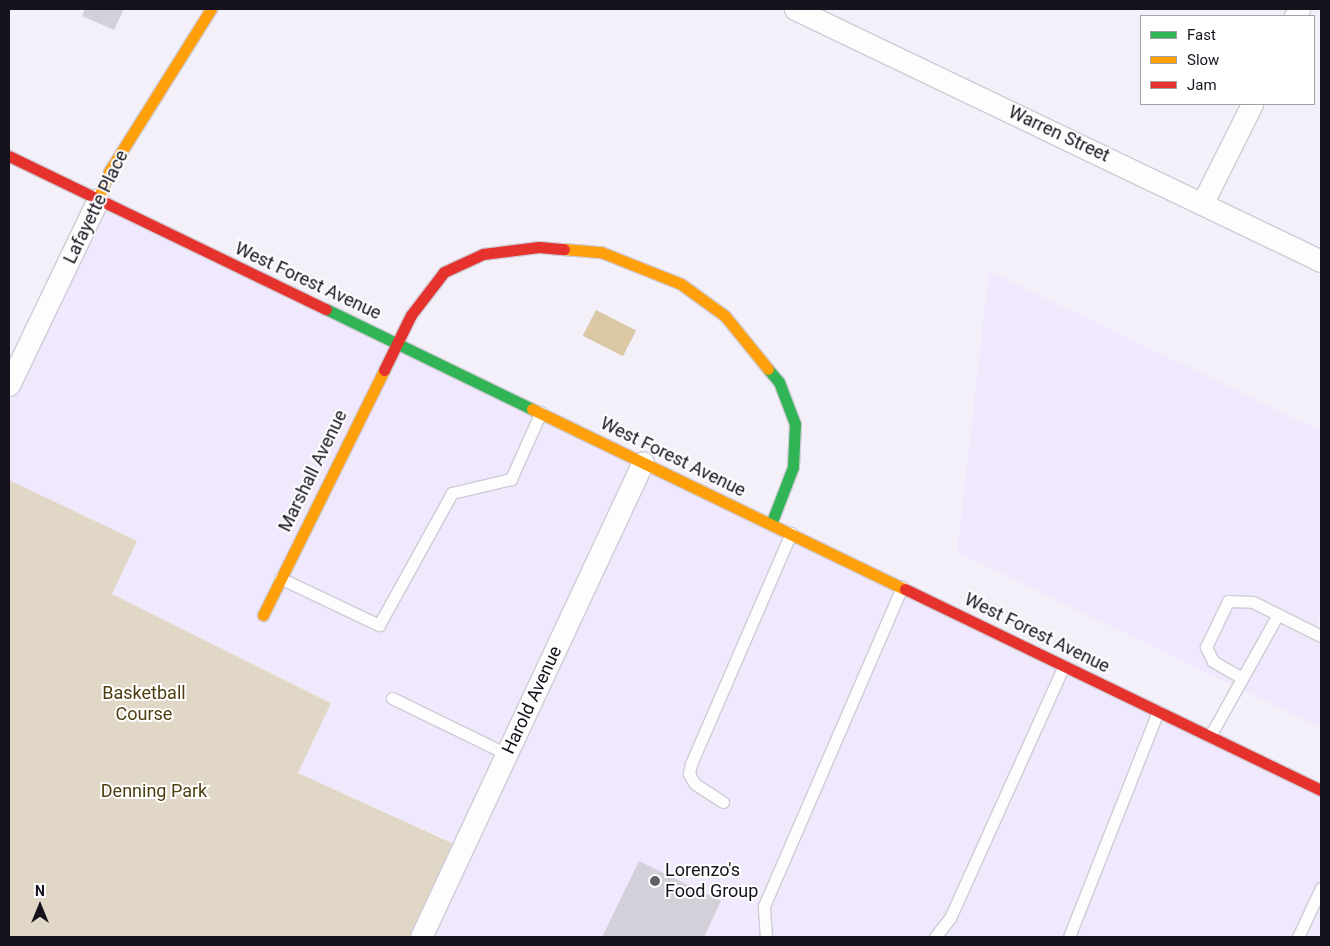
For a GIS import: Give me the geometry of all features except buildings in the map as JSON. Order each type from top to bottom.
[{"type":"street","name":"Lafayette Place","points":[[9,385],[110,170],[211,9]]},
{"type":"street","name":"Warren Street","points":[[795,9],[1203,202],[1321,261]]},
{"type":"street","points":[[1203,202],[1252,105]]},
{"type":"street","name":"West Forest Avenue","points":[[9,156],[1321,790]]},
{"type":"street","name":"Marshall Avenue","points":[[263,615],[397,342],[433,282],[455,265],[483,254],[539,247],[580,248],[623,258],[662,274],[725,316],[761,356],[786,395],[795,424],[794,459],[771,524]]},
{"type":"street","name":"Harold Avenue","points":[[421,937],[643,462]]},
{"type":"lane","points":[[280,578],[378,625],[452,493],[512,479],[541,412]]},
{"type":"lane","points":[[723,802],[695,784],[689,774],[691,764],[791,534]]},
{"type":"lane","points":[[766,937],[764,906],[902,587]]},
{"type":"lane","points":[[1242,678],[1213,661],[1206,647],[1228,601],[1253,602],[1277,616],[1321,636]]},
{"type":"lane","points":[[1210,736],[1277,616]]},
{"type":"lane","points":[[935,937],[950,918],[1064,666]]},
{"type":"lane","points":[[392,698],[507,754]]},
{"type":"lane","points":[[1070,937],[1158,711]]},
{"type":"lane","points":[[1298,937],[1321,888]]},
{"type":"shaded area","points":[[98,199],[1321,790],[1321,937],[421,937],[463,847],[298,773],[331,703],[111,594],[137,541],[9,480],[9,385]]},
{"type":"shaded area","points":[[989,271],[1321,431],[1321,614],[1317,625],[1321,628],[1321,728],[957,552]]},
{"type":"shaded area","points":[[596,310],[636,330],[623,356],[583,336]]},
{"type":"green space","name":"Denning Park","points":[[9,480],[137,541],[112,594],[331,703],[298,773],[463,848],[421,937],[9,937]]},
{"type":"traffic: fast","points":[[326,309],[532,409]]},
{"type":"traffic: fast","points":[[768,369],[779,382],[795,424],[793,467],[771,524]]},
{"type":"traffic: slow","points":[[98,199],[110,170],[211,9]]},
{"type":"traffic: slow","points":[[564,249],[601,252],[681,284],[725,316],[768,369]]},
{"type":"traffic: slow","points":[[263,615],[384,370]]},
{"type":"traffic: slow","points":[[532,409],[905,589]]},
{"type":"traffic: jam","points":[[9,156],[326,309]]},
{"type":"traffic: jam","points":[[384,370],[411,315],[444,272],[483,254],[539,247],[564,249]]},
{"type":"traffic: jam","points":[[905,589],[1321,790]]},
{"type":"place","name":"Lorenzo's Food Group","points":[[655,881]]},
{"type":"park label","name":"Basketball Course","points":[[144,704]]}]
